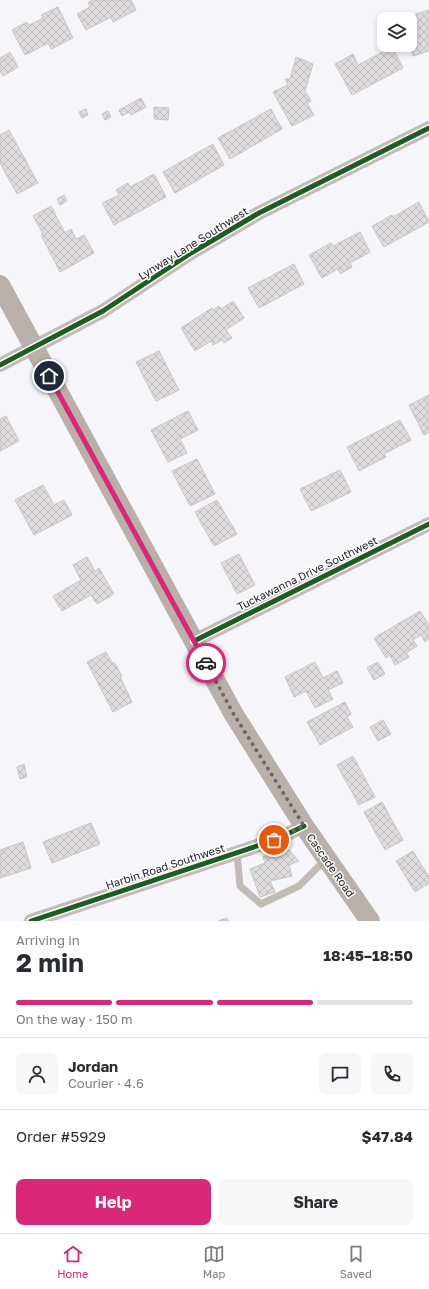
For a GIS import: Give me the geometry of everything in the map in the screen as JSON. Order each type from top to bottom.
[{"type":"main road","name":"Cascade Road","points":[[0,285],[233,713],[304,826],[370,921]]},
{"type":"street","name":"Lynway Lane Southwest","points":[[0,365],[103,311],[191,253],[259,213],[429,128]]},
{"type":"street","name":"Tuckawanna Drive Southwest","points":[[194,641],[429,524]]},
{"type":"street","name":"Harbin Road Southwest","points":[[31,921],[237,853],[274,840],[304,826]]},
{"type":"lane","points":[[237,853],[240,886],[260,904],[299,886],[326,858]]},
{"type":"building","points":[[93,0],[131,0],[136,10],[113,22],[111,17],[86,30],[77,14],[90,7],[88,2]]},
{"type":"building","points":[[58,7],[73,38],[51,49],[48,43],[25,55],[12,30],[27,22],[29,25],[43,18],[41,15]]},
{"type":"building","points":[[429,10],[429,51],[413,56],[412,52],[417,52],[417,14]]},
{"type":"building","points":[[10,52],[18,67],[3,76],[0,71],[0,58]]},
{"type":"building","points":[[383,52],[395,52],[403,68],[352,95],[335,64],[353,54],[358,65]]},
{"type":"building","points":[[296,57],[313,64],[305,91],[311,101],[307,103],[314,115],[292,126],[273,92],[288,85],[285,79],[290,79]]},
{"type":"building","points":[[141,98],[146,107],[131,115],[129,112],[122,116],[119,110]]},
{"type":"building","points":[[154,107],[169,108],[168,120],[154,119]]},
{"type":"building","points":[[86,109],[88,115],[82,118],[79,112]]},
{"type":"building","points":[[271,109],[282,129],[230,159],[218,138]]},
{"type":"building","points":[[108,111],[111,117],[105,120],[102,114]]},
{"type":"building","points":[[9,130],[38,183],[17,194],[0,163],[0,135]]},
{"type":"building","points":[[213,144],[224,165],[175,193],[163,172]]},
{"type":"building","points":[[154,174],[166,197],[114,225],[102,203],[119,195],[116,190],[128,183],[130,187]]},
{"type":"building","points":[[64,195],[67,201],[60,205],[57,199]]},
{"type":"building","points":[[419,202],[429,222],[384,247],[372,226],[392,215],[393,217]]},
{"type":"building","points":[[51,206],[65,233],[71,229],[76,239],[84,235],[94,253],[60,272],[33,216]]},
{"type":"building","points":[[360,232],[370,252],[350,263],[352,267],[340,274],[338,269],[322,278],[309,255],[331,243],[333,246]]},
{"type":"building","points":[[294,264],[304,284],[259,308],[248,288]]},
{"type":"building","points":[[233,301],[244,318],[226,330],[232,338],[224,343],[222,340],[213,345],[211,341],[195,351],[181,328],[212,308],[213,310],[219,306],[221,309]]},
{"type":"building","points":[[159,351],[179,390],[156,401],[136,362]]},
{"type":"building","points":[[429,395],[429,432],[424,435],[409,405]]},
{"type":"building","points":[[188,411],[198,430],[180,439],[187,453],[168,462],[151,430]]},
{"type":"building","points":[[6,416],[19,441],[0,451],[0,419]]},
{"type":"building","points":[[400,420],[411,440],[384,454],[386,457],[359,471],[347,447]]},
{"type":"building","points":[[197,459],[215,494],[190,506],[172,471]]},
{"type":"building","points":[[340,470],[351,492],[311,511],[300,489]]},
{"type":"building","points":[[43,485],[54,505],[64,500],[72,515],[34,535],[15,500]]},
{"type":"building","points":[[217,500],[237,534],[214,546],[195,512]]},
{"type":"building","points":[[239,554],[255,585],[237,594],[221,563]]},
{"type":"building","points":[[87,557],[95,571],[99,568],[114,594],[97,604],[91,595],[62,611],[53,596],[81,580],[73,565]]},
{"type":"building","points":[[420,611],[429,625],[429,639],[425,642],[421,635],[413,640],[417,646],[406,653],[409,657],[395,665],[390,655],[386,658],[374,638]]},
{"type":"building","points":[[106,652],[122,676],[120,677],[132,702],[113,712],[87,662]]},
{"type":"building","points":[[315,662],[323,678],[337,671],[343,683],[328,690],[333,699],[315,708],[306,691],[294,697],[285,677]]},
{"type":"building","points":[[378,662],[385,674],[374,680],[367,668]]},
{"type":"building","points":[[345,702],[351,714],[347,717],[353,727],[320,745],[307,722]]},
{"type":"building","points":[[383,720],[391,734],[378,741],[370,727]]},
{"type":"building","points":[[353,756],[375,797],[359,805],[337,765]]},
{"type":"building","points":[[24,764],[27,777],[20,779],[17,767]]},
{"type":"building","points":[[382,802],[403,840],[385,850],[364,812]]},
{"type":"building","points":[[91,823],[100,844],[52,863],[43,842]]},
{"type":"building","points":[[23,842],[31,868],[0,878],[0,850]]},
{"type":"building","points":[[288,849],[299,861],[289,865],[292,876],[270,881],[275,892],[260,897],[250,869],[265,863],[263,857]]},
{"type":"building","points":[[413,851],[429,877],[429,883],[415,892],[396,861]]},
{"type":"building","points":[[227,918],[229,921],[218,921]]},
{"type":"cycle path","points":[[0,365],[103,311],[191,253],[259,213],[429,128]]},
{"type":"cycle path","points":[[194,641],[429,524]]},
{"type":"cycle path","points":[[31,921],[275,840],[304,826]]},
{"type":"way so far","points":[[206,663],[233,713],[304,826],[274,840]]},
{"type":"route","points":[[49,376],[206,663]]}]
